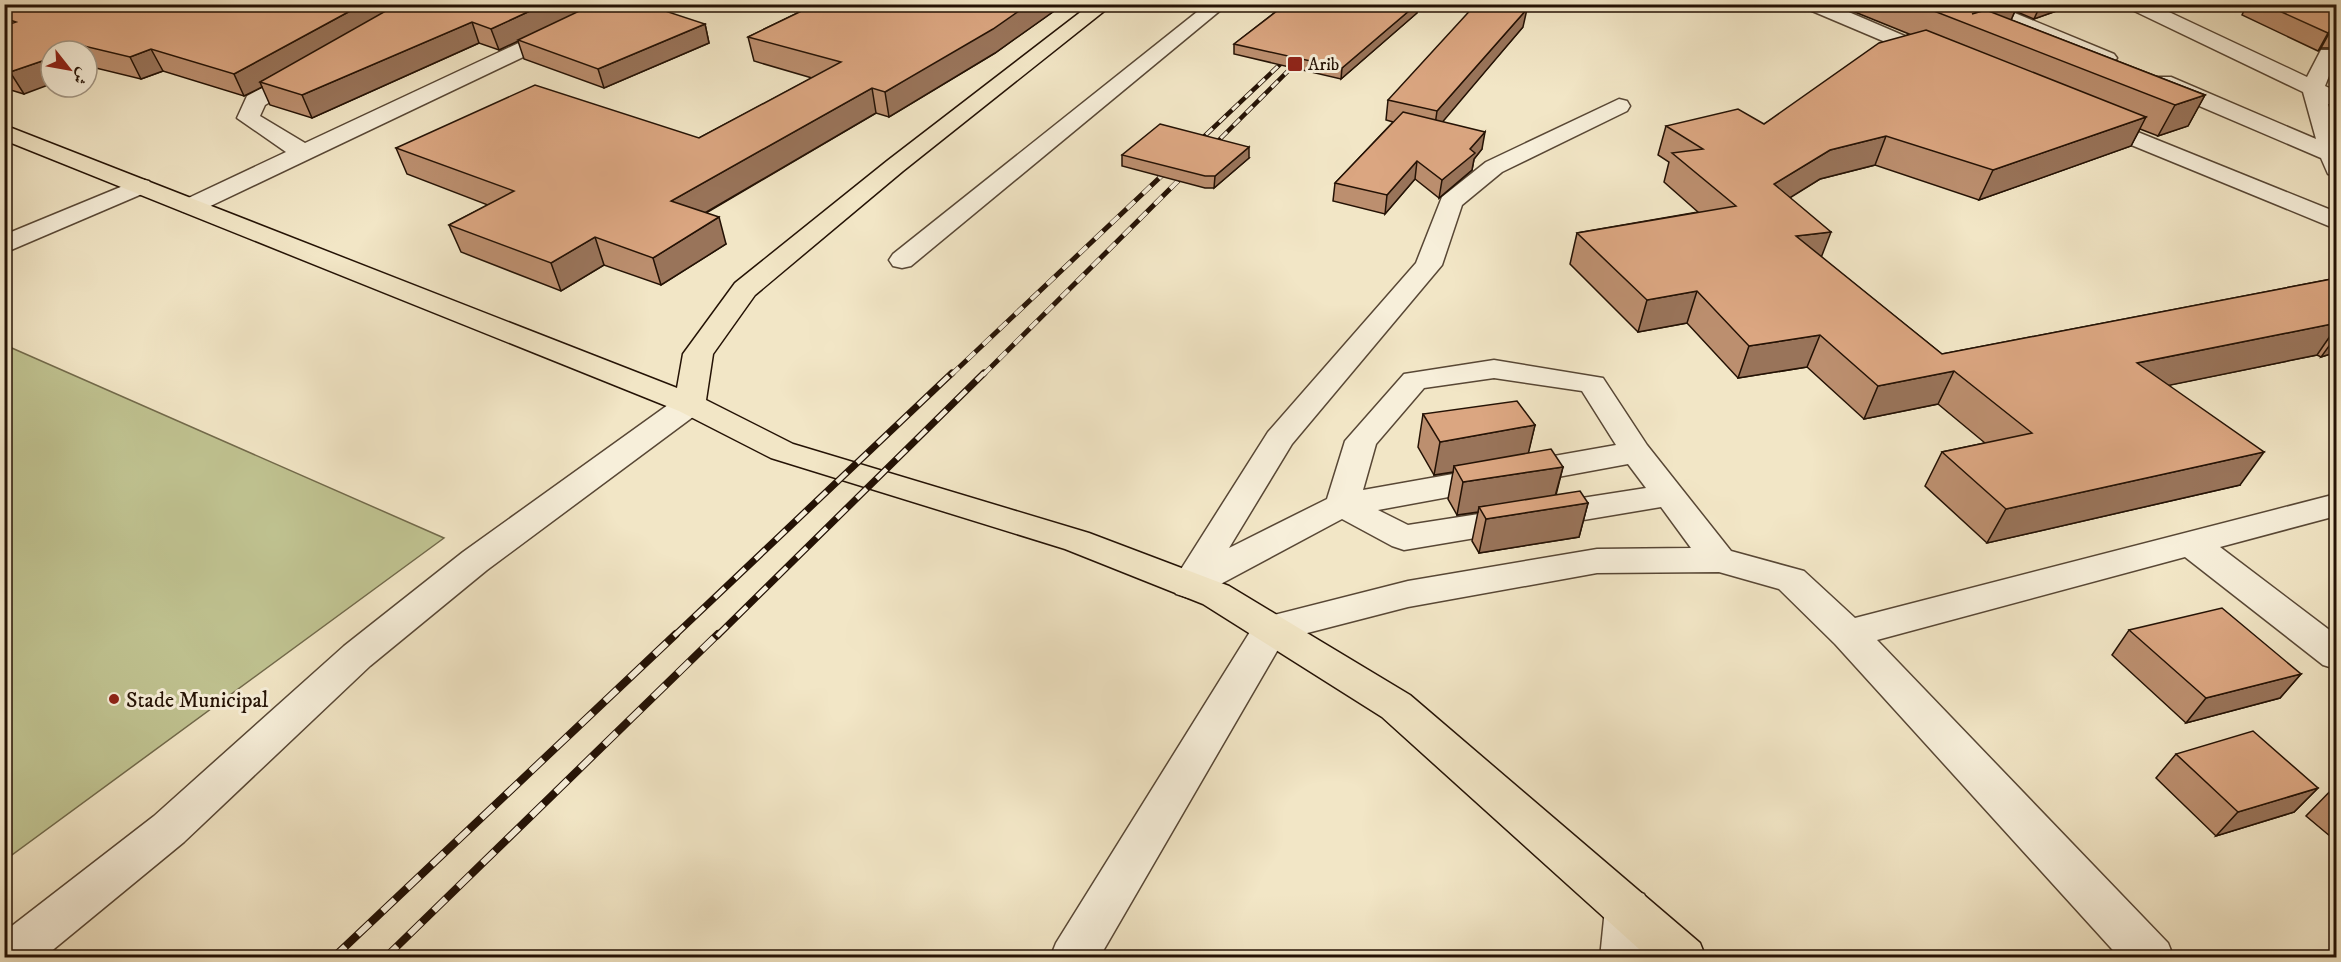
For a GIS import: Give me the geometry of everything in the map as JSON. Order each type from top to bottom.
[{"type":"main road","points":[[690,404],[698,354],[745,289],[895,166],[1104,4]]},
{"type":"main road","points":[[4,132],[690,404],[782,451],[1077,541],[1216,595],[1396,706],[1683,957]]},
{"type":"street","points":[[191,206],[619,4]]},
{"type":"street","points":[[902,260],[1219,4]]},
{"type":"street","points":[[1812,4],[1951,62]]},
{"type":"street","points":[[1975,4],[2126,66]]},
{"type":"street","points":[[2135,4],[2337,99]]},
{"type":"street","points":[[2328,54],[2313,88],[2333,162]]},
{"type":"street","points":[[304,153],[248,118],[255,101],[326,61]]},
{"type":"street","points":[[2147,75],[2333,162]]},
{"type":"street","points":[[1189,585],[1279,439],[1429,265],[1451,202],[1494,167],[1619,106]]},
{"type":"street","points":[[2072,112],[2337,221]]},
{"type":"street","points":[[4,245],[140,186]]},
{"type":"street","points":[[1342,505],[1361,441],[1415,380],[1494,369],[1592,384],[1636,452],[1719,560]]},
{"type":"street","points":[[7,957],[169,829],[357,656],[475,561],[600,472],[690,404]]},
{"type":"street","points":[[1189,585],[1342,505],[1636,452]]},
{"type":"street","points":[[1342,505],[1404,538],[1669,495]]},
{"type":"street","points":[[1848,634],[2337,505]]},
{"type":"street","points":[[2191,543],[2337,655]]},
{"type":"street","points":[[1073,957],[1271,629],[1408,594],[1596,561],[1719,560],[1791,580],[1848,634],[2151,957]]},
{"type":"street","points":[[1623,957],[1628,909]]},
{"type":"green space","name":"Stade Municipal","points":[[5,345],[444,538],[5,860]]},
{"type":"building","points":[[4,4],[88,4],[97,8],[107,4],[363,4],[234,74],[151,49],[130,57],[99,50],[99,39],[39,39],[39,62],[10,72],[4,70],[4,26],[16,22],[4,18]]},
{"type":"building","points":[[398,4],[545,4],[491,29],[472,22],[302,95],[260,82]]},
{"type":"building","points":[[594,4],[644,4],[705,24],[598,69],[518,40]]},
{"type":"building","points":[[816,4],[1029,4],[993,29],[885,92],[872,88],[671,201],[719,217],[653,258],[595,237],[551,263],[449,225],[514,191],[396,148],[535,85],[699,138],[841,62],[748,37]]},
{"type":"building","points":[[1286,4],[1417,4],[1342,68],[1234,44]]},
{"type":"building","points":[[1476,4],[1527,9],[1437,111],[1388,100]]},
{"type":"building","points":[[1916,4],[2003,4],[1972,14],[1986,10],[2205,95],[2175,105]]},
{"type":"building","points":[[2264,4],[2337,4],[2337,31],[2331,30],[2328,33]]},
{"type":"building","points":[[1926,30],[2146,117],[1993,170],[1886,136],[1830,150],[1774,184],[1831,232],[1796,236],[1942,354],[2337,278],[2337,323],[2137,363],[2264,452],[2006,509],[1942,452],[2032,433],[1954,371],[1878,386],[1820,335],[1749,346],[1697,291],[1647,300],[1577,233],[1736,206],[1672,153],[1703,149],[1666,126],[1738,109],[1764,124],[1879,43]]},
{"type":"building","points":[[1403,112],[1485,132],[1470,149],[1475,153],[1442,180],[1417,161],[1387,195],[1335,183]]},
{"type":"building","points":[[1160,124],[1249,147],[1215,176],[1205,176],[1122,155]]},
{"type":"building","points":[[1517,401],[1535,425],[1440,442],[1423,414]]},
{"type":"building","points":[[1551,449],[1563,467],[1463,482],[1454,466]]},
{"type":"building","points":[[1580,491],[1588,503],[1486,519],[1479,507]]},
{"type":"building","points":[[2222,608],[2301,674],[2206,698],[2129,630]]},
{"type":"building","points":[[2253,731],[2318,788],[2238,812],[2176,754]]},
{"type":"railway","points":[[1193,147],[1291,54]]},
{"type":"railway","points":[[1208,151],[1303,56]]},
{"type":"railway","points":[[951,375],[1173,165],[1171,167]]},
{"type":"railway","points":[[983,375],[1191,168]]},
{"type":"railway","points":[[674,636],[952,373]]},
{"type":"railway","points":[[717,636],[984,373]]},
{"type":"railway","points":[[333,958],[676,634]]},
{"type":"railway","points":[[385,958],[718,634]]},
{"type":"place","name":"Arib","points":[[1295,64]]},
{"type":"place","name":"Stade Municipal","points":[[114,699]]}]
